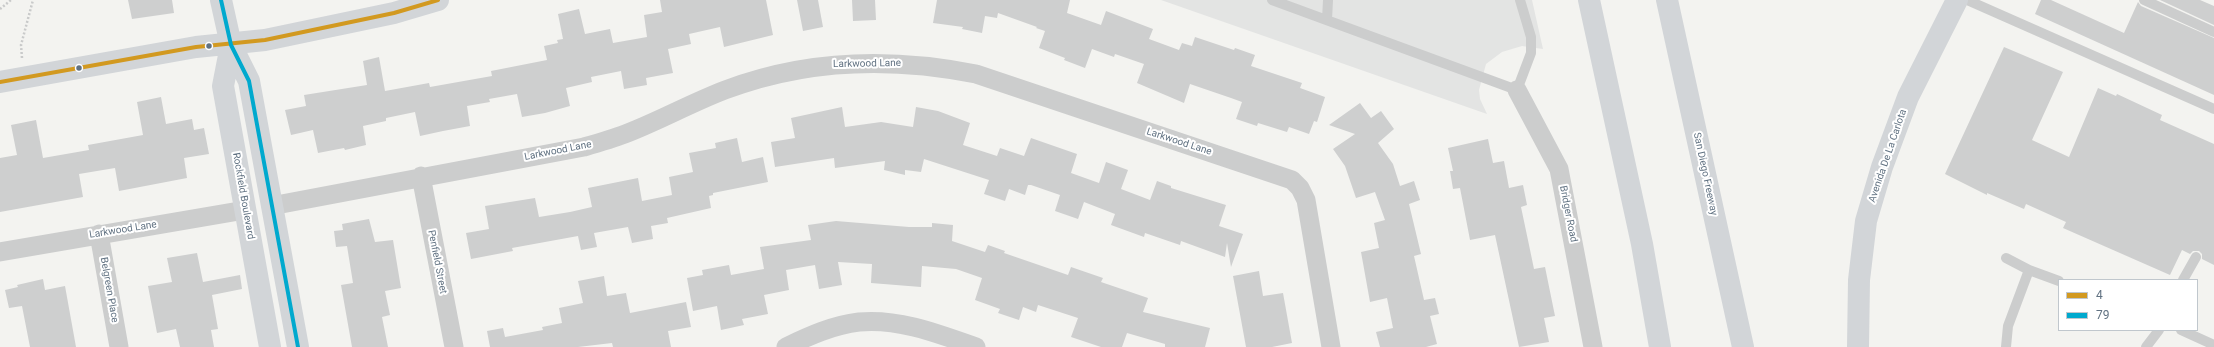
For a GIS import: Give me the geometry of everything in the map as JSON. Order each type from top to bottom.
[{"type":"main road","name":"Rockfield Boulevard","points":[[221,0],[232,45],[249,81],[298,347]]},
{"type":"main road","points":[[0,82],[196,47],[232,45],[265,40],[394,13],[438,0]]},
{"type":"main road","points":[[1589,0],[1642,244],[1660,347]]},
{"type":"main road","name":"San Diego Freeway","points":[[1667,0],[1743,347]]},
{"type":"main road","name":"Avenida De La Carlota","points":[[1858,347],[1859,280],[1866,221],[1882,167],[1908,97],[1957,0]]},
{"type":"main road","name":"Rockfield Boulevard","points":[[232,45],[222,86],[270,347]]},
{"type":"street","name":"Larkwood Lane","points":[[271,206],[421,176],[584,147],[625,134],[727,89],[793,70],[824,65],[887,62],[951,69],[976,74],[1292,180],[1300,188],[1306,200],[1331,347]]},
{"type":"street","name":"Bridger Road","points":[[1517,90],[1559,169],[1593,347]]},
{"type":"street","name":"Penfield Street","points":[[421,176],[454,347]]},
{"type":"street","name":"Larkwood Lane","points":[[0,252],[245,210]]},
{"type":"street","name":"Belgreen Place","points":[[99,234],[119,347]]},
{"type":"street","points":[[786,347],[818,332],[859,322],[898,324],[929,331],[976,347]]},
{"type":"lane","points":[[1272,0],[1517,90],[1531,53],[1531,37],[1520,0]]},
{"type":"lane","points":[[1327,20],[1328,0]]},
{"type":"lane","points":[[1968,0],[2214,109]]},
{"type":"lane","points":[[2144,0],[2214,32]]},
{"type":"lane","points":[[2184,279],[2196,257]]},
{"type":"lane","points":[[2006,258],[2029,270],[2058,281]]},
{"type":"lane","points":[[2006,347],[2008,326],[2029,270]]},
{"type":"lane","points":[[2146,347],[2158,331]]},
{"type":"lane","points":[[2183,331],[2214,345]]},
{"type":"path","points":[[0,9],[11,0]]},
{"type":"path","points":[[21,50],[33,0]]},
{"type":"shaded area","points":[[1161,0],[1532,0],[1543,49],[1522,46],[1502,52],[1486,64],[1479,90],[1480,99],[1487,114]]},
{"type":"building","points":[[128,0],[172,0],[174,13],[132,19]]},
{"type":"building","points":[[660,0],[766,0],[773,35],[724,47],[720,27],[689,34],[691,44],[668,49],[673,73],[646,78],[647,85],[624,89],[621,71],[591,77],[592,82],[566,88],[570,106],[545,113],[522,117],[517,94],[489,99],[490,102],[467,106],[470,126],[420,136],[415,112],[386,118],[386,121],[363,126],[366,145],[345,150],[344,148],[318,153],[313,130],[291,135],[285,110],[306,106],[304,95],[367,85],[363,61],[379,57],[385,91],[429,83],[430,87],[492,76],[491,71],[547,60],[544,46],[558,43],[557,40],[563,39],[558,14],[579,9],[585,34],[610,29],[613,43],[647,37],[644,15],[662,12]]},
{"type":"building","points":[[797,0],[818,0],[823,27],[803,31]]},
{"type":"building","points":[[852,0],[875,0],[876,20],[853,21]]},
{"type":"building","points":[[937,0],[1070,0],[1067,13],[1101,25],[1106,11],[1153,29],[1149,39],[1179,50],[1182,43],[1192,46],[1195,37],[1234,50],[1235,48],[1255,55],[1251,66],[1302,83],[1300,88],[1325,97],[1317,122],[1314,121],[1309,134],[1289,127],[1287,132],[1258,123],[1257,126],[1236,119],[1242,102],[1231,98],[1190,84],[1184,103],[1137,83],[1144,64],[1115,54],[1114,57],[1092,49],[1085,68],[1064,60],[1065,58],[1039,48],[1045,31],[998,13],[997,18],[985,16],[982,33],[962,29],[963,27],[933,23]]},
{"type":"building","points":[[2041,0],[2051,0],[2124,33],[2138,2],[2141,6],[2214,38],[2214,95],[2035,14]]},
{"type":"building","points":[[2160,0],[2200,0],[2214,6],[2214,25]]},
{"type":"building","points":[[2004,47],[2063,72],[2032,140],[2069,157],[2098,88],[2116,96],[2117,94],[2162,115],[2160,120],[2214,144],[2214,265],[2202,259],[2202,254],[2199,251],[2193,251],[2190,254],[2182,250],[2170,275],[2063,228],[2066,222],[2026,204],[2024,209],[1987,193],[1987,195],[1945,174]]},
{"type":"building","points":[[161,97],[166,124],[192,119],[194,130],[204,128],[209,154],[184,158],[187,178],[119,191],[115,168],[79,174],[83,197],[0,212],[0,158],[17,155],[11,125],[36,120],[43,158],[89,150],[88,145],[143,135],[137,102]]},
{"type":"building","points":[[1360,103],[1371,118],[1381,111],[1394,129],[1378,143],[1393,164],[1400,186],[1414,181],[1420,200],[1409,204],[1421,254],[1414,256],[1424,300],[1435,298],[1439,314],[1430,316],[1437,344],[1426,347],[1380,347],[1376,332],[1393,328],[1387,298],[1370,302],[1361,252],[1379,248],[1374,223],[1385,220],[1375,192],[1356,198],[1345,166],[1333,149],[1355,134],[1329,125]]},
{"type":"building","points":[[842,107],[845,127],[881,122],[913,127],[916,107],[938,111],[970,123],[963,145],[997,156],[1000,148],[1024,156],[1031,138],[1077,154],[1071,173],[1099,183],[1106,162],[1128,170],[1121,189],[1150,200],[1157,181],[1171,186],[1171,188],[1226,205],[1219,226],[1243,234],[1231,267],[1227,243],[1225,257],[1181,241],[1180,245],[1145,233],[1144,237],[1111,225],[1115,214],[1084,202],[1078,219],[1055,211],[1060,195],[1031,185],[1028,185],[1025,195],[1009,189],[1005,201],[984,194],[989,180],[924,159],[921,172],[905,170],[905,175],[884,170],[885,161],[835,168],[834,158],[775,167],[771,142],[795,138],[791,118]]},
{"type":"building","points":[[737,138],[742,162],[763,157],[768,182],[713,193],[713,195],[709,196],[711,208],[667,218],[668,223],[651,226],[653,239],[632,243],[628,227],[594,233],[597,247],[581,250],[578,236],[512,248],[513,251],[471,259],[466,233],[489,229],[485,206],[535,198],[539,217],[570,212],[592,207],[588,188],[638,178],[642,201],[672,195],[669,177],[693,172],[689,153],[716,148],[715,143]]},
{"type":"building","points":[[1488,139],[1493,163],[1504,161],[1509,188],[1523,185],[1527,205],[1521,207],[1534,269],[1545,267],[1555,316],[1544,318],[1549,342],[1519,347],[1495,235],[1470,240],[1460,188],[1453,189],[1450,171],[1453,171],[1448,148]]},
{"type":"building","points":[[369,219],[375,242],[393,240],[401,288],[385,291],[390,315],[382,317],[388,347],[352,347],[341,285],[353,283],[347,246],[336,247],[334,231],[343,230],[342,224]]},
{"type":"building","points":[[836,221],[909,227],[932,227],[932,223],[953,225],[952,241],[985,252],[988,245],[1005,251],[1004,253],[1068,275],[1071,267],[1103,278],[1101,282],[1148,298],[1143,312],[1210,328],[1205,347],[1165,347],[1165,344],[1127,333],[1122,347],[1101,347],[1071,337],[1078,318],[1038,305],[1036,312],[1023,307],[1019,320],[998,313],[1000,309],[975,300],[982,278],[956,269],[922,266],[921,287],[871,283],[872,264],[838,262],[842,285],[819,289],[815,265],[786,270],[789,290],[764,295],[768,314],[742,319],[744,325],[721,330],[717,306],[693,311],[687,278],[703,275],[702,270],[729,265],[731,275],[764,269],[760,247],[811,240],[808,225]]},
{"type":"building","points":[[197,253],[203,282],[240,275],[242,289],[212,295],[218,329],[211,330],[214,347],[180,347],[176,329],[157,333],[148,286],[172,282],[167,258]]},
{"type":"building","points":[[1259,271],[1263,296],[1283,293],[1292,343],[1272,347],[1246,347],[1233,276]]},
{"type":"building","points":[[604,276],[607,296],[626,293],[630,313],[686,302],[691,327],[668,331],[671,347],[613,347],[612,343],[578,347],[490,347],[487,331],[503,328],[505,337],[543,330],[542,327],[562,323],[559,308],[583,303],[578,281]]},
{"type":"building","points":[[43,279],[45,290],[65,286],[76,347],[30,347],[22,306],[9,308],[5,290],[18,287],[17,285]]},
{"type":"transit line","name":"79","points":[[221,0],[231,45],[249,81],[298,347]]},
{"type":"transit line","name":"4","points":[[0,82],[196,47],[265,40],[394,13],[438,0]]}]
